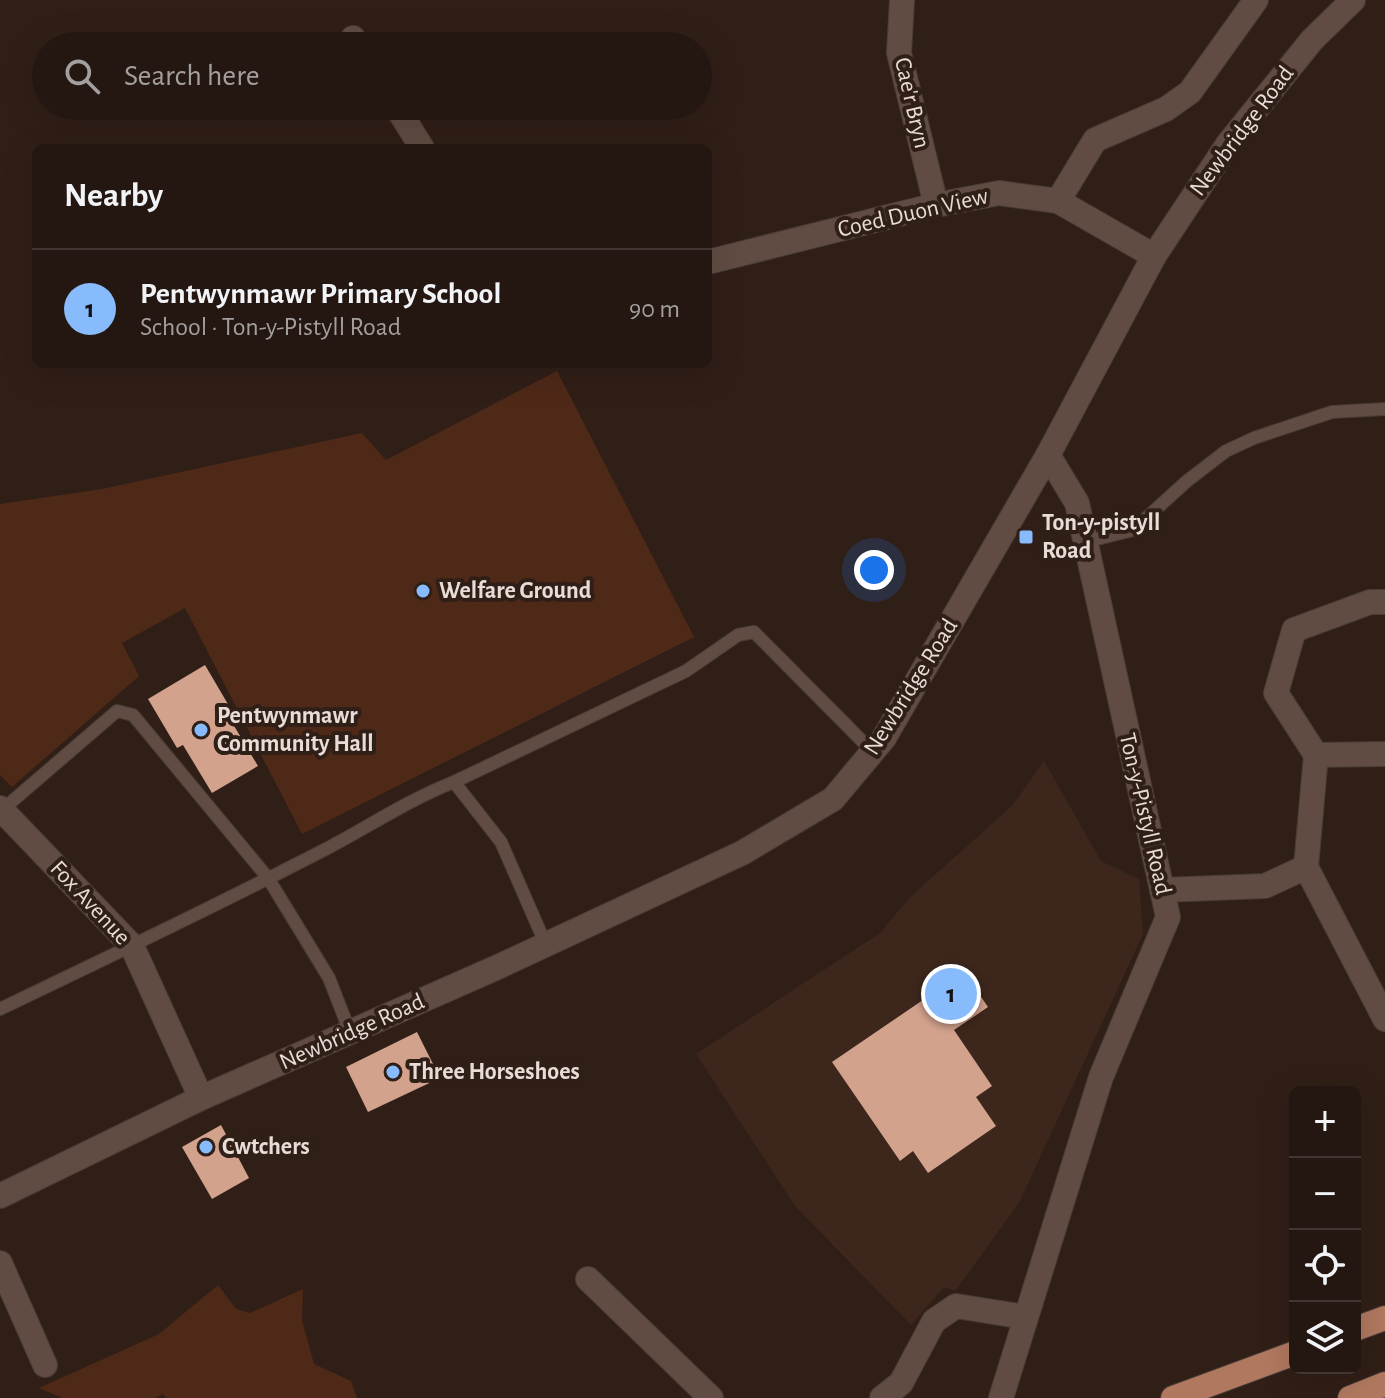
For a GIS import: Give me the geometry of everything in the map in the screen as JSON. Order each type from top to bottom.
[{"type":"main road","points":[[1361,1327],[1385,1318]]},
{"type":"main road","points":[[1173,1398],[1289,1355]]},
{"type":"main road","points":[[1350,1398],[1385,1384]]},
{"type":"street","name":"Cae'r Bryn","points":[[902,0],[899,53],[936,205]]},
{"type":"street","points":[[1058,201],[1095,140],[1166,109],[1190,92],[1256,0]]},
{"type":"street","name":"Newbridge Road","points":[[0,1196],[201,1098],[546,945],[755,845],[833,799],[884,738],[1048,455],[1154,256],[1228,144],[1312,40],[1353,0]]},
{"type":"street","points":[[405,120],[420,144]]},
{"type":"street","name":"Coed Duon View","points":[[712,261],[936,205],[999,193],[1058,201],[1154,256]]},
{"type":"street","name":"Ton-y-Pistyll Road","points":[[1001,1398],[1101,1077],[1168,917],[1077,503],[1048,455]]},
{"type":"street","points":[[1385,602],[1370,602],[1294,630],[1276,693],[1316,755],[1306,867],[1385,1019]]},
{"type":"street","points":[[1316,755],[1385,754]]},
{"type":"street","name":"Fox Avenue","points":[[1,809],[132,946],[201,1098]]},
{"type":"street","points":[[1162,890],[1265,886],[1306,867]]},
{"type":"street","points":[[0,1263],[45,1365]]},
{"type":"street","points":[[588,1279],[711,1398]]},
{"type":"street","points":[[882,1398],[901,1383],[934,1321],[956,1306],[1025,1317]]},
{"type":"lane","points":[[1085,542],[1133,530],[1154,508],[1206,466],[1226,451],[1254,438],[1332,412],[1385,409]]},
{"type":"lane","points":[[0,1009],[326,849],[424,793],[454,782],[686,671],[738,635],[754,632],[873,752]]},
{"type":"lane","points":[[1,809],[117,711],[133,715],[268,878],[329,978],[350,1032]]},
{"type":"lane","points":[[454,782],[501,842],[546,945]]},
{"type":"shaded area","name":"Welfare Ground","points":[[557,371],[694,637],[302,834],[185,608],[122,643],[139,676],[12,787],[0,775],[0,504],[102,489],[362,433],[386,460]]},
{"type":"shaded area","points":[[1044,761],[1101,861],[1139,879],[1143,934],[1019,1203],[955,1291],[944,1287],[911,1325],[795,1206],[696,1054],[880,933],[910,897],[1012,806]]},
{"type":"shaded area","points":[[218,1285],[236,1309],[250,1313],[303,1289],[302,1320],[314,1364],[351,1381],[357,1398],[166,1398],[163,1394],[155,1398],[62,1398],[39,1388],[159,1334]]},
{"type":"building","name":"Pentwynmawr Community Hall","points":[[205,665],[232,711],[227,714],[258,766],[212,793],[183,745],[177,748],[148,699]]},
{"type":"building","points":[[964,972],[988,1007],[954,1030],[992,1086],[976,1097],[996,1126],[928,1173],[913,1151],[900,1161],[832,1062]]},
{"type":"building","points":[[417,1032],[440,1078],[368,1112],[346,1067]]},
{"type":"building","points":[[221,1125],[249,1178],[212,1199],[182,1147]]},
{"type":"place","name":"Ton-y-pistyll Road","points":[[1026,537]]},
{"type":"place","name":"Welfare Ground","points":[[423,591]]},
{"type":"place","name":"Pentwynmawr Community Hall","points":[[201,730]]},
{"type":"place","name":"Pentwynmawr Primary School","points":[[951,994]]},
{"type":"place","name":"Three Horseshoes","points":[[393,1072]]},
{"type":"place","name":"Cwtchers","points":[[206,1147]]}]
